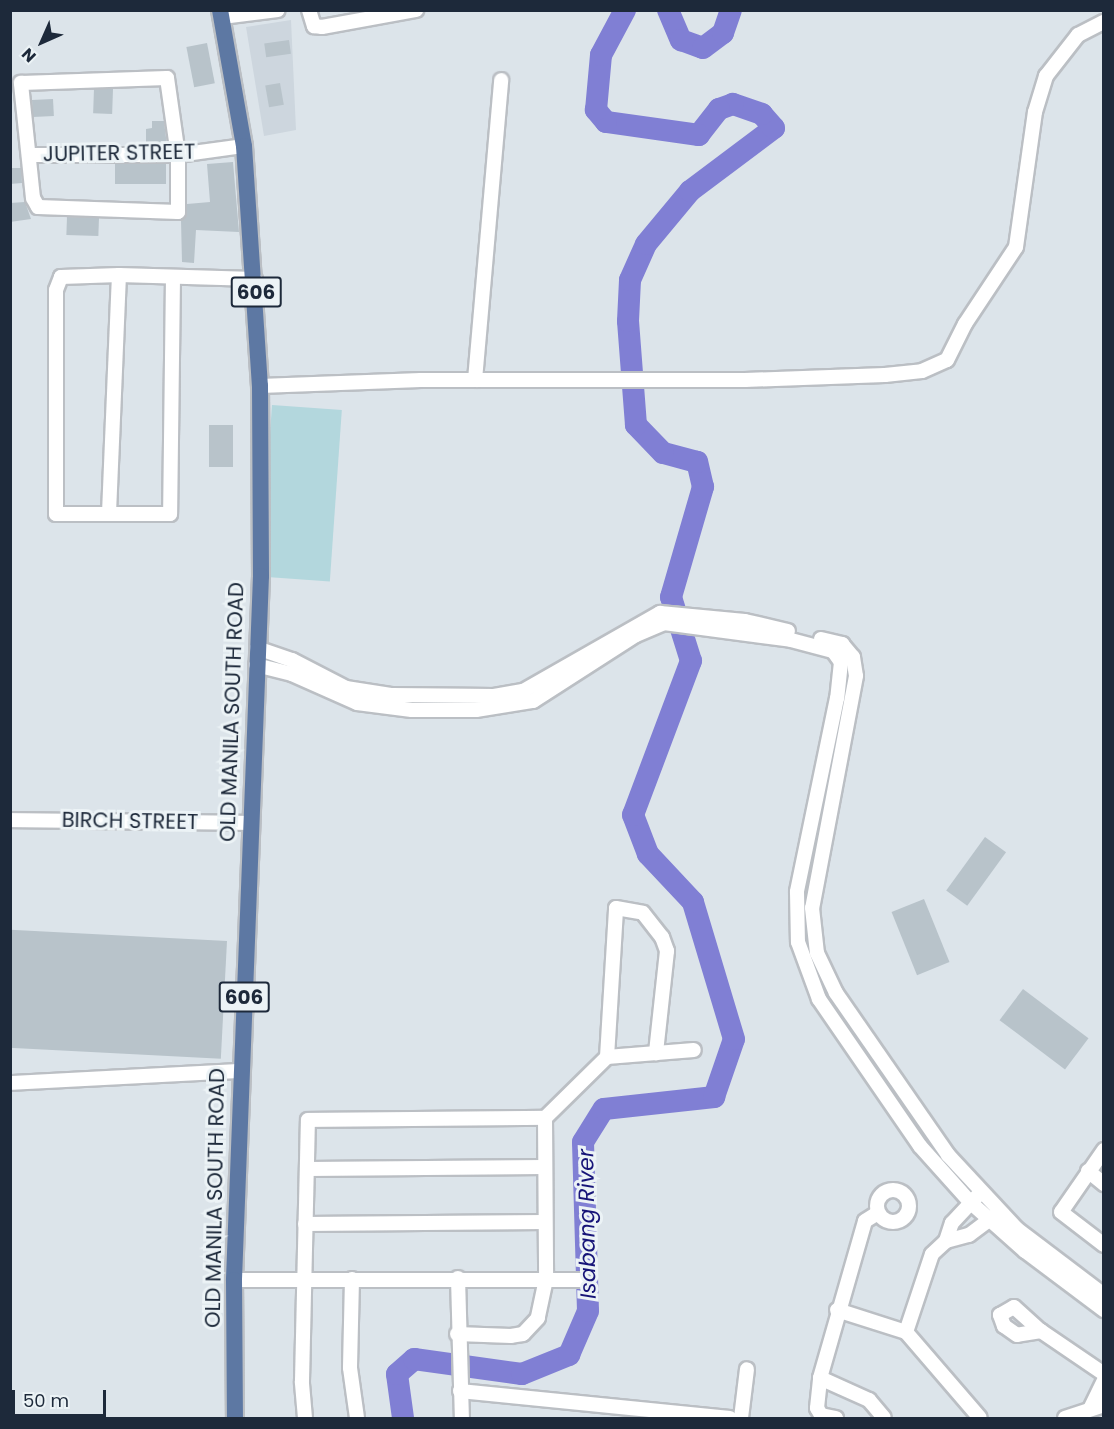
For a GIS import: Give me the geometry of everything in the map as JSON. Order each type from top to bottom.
[{"type":"main road","name":"OLD MANILA SOUTH ROAD","points":[[221,14],[244,146],[255,279],[260,386],[256,657],[234,1280],[235,1419]]},
{"type":"street","points":[[221,14],[278,10]]},
{"type":"street","points":[[309,10],[314,26],[322,27],[416,10]]},
{"type":"street","points":[[260,386],[475,380],[642,382],[885,375],[922,371],[947,360],[965,324],[1016,247],[1035,112],[1046,76],[1078,35],[1104,22]]},
{"type":"street","points":[[167,78],[178,155],[178,212],[43,209],[33,198],[21,83],[167,78]]},
{"type":"street","points":[[475,380],[501,80]]},
{"type":"street","name":"JUPITER STREET","points":[[30,154],[178,155],[244,146]]},
{"type":"street","points":[[173,277],[170,513],[56,514],[56,290],[61,278],[119,275],[255,279]]},
{"type":"street","points":[[109,513],[119,275]]},
{"type":"street","points":[[683,617],[833,651],[841,662],[818,798],[797,892],[798,942],[819,999],[835,1026],[920,1146],[970,1202],[1017,1229],[1104,1295]]},
{"type":"street","points":[[256,657],[357,703],[412,710],[476,710],[533,701],[662,618],[745,621],[842,644],[852,657],[856,676],[812,908],[817,953],[852,1016],[948,1155],[982,1192],[995,1216],[1104,1310]]},
{"type":"street","points":[[818,798],[832,802]]},
{"type":"street","name":"BIRCH STREET","points":[[10,820],[250,823]]},
{"type":"street","points":[[606,1057],[616,908],[643,913],[662,937],[667,951],[656,1053]]},
{"type":"street","points":[[835,1026],[852,1016]]},
{"type":"street","points":[[305,1419],[302,1381],[303,1281],[308,1120],[545,1118],[606,1057],[694,1050]]},
{"type":"street","points":[[10,1083],[241,1071]]},
{"type":"street","points":[[457,1339],[523,1334],[538,1318],[546,1279],[545,1118]]},
{"type":"street","points":[[1104,1150],[1061,1212],[1104,1245]]},
{"type":"street","points":[[307,1169],[545,1167]]},
{"type":"street","points":[[1088,1171],[1104,1184]]},
{"type":"street","points":[[906,1332],[932,1254],[945,1241],[952,1223],[982,1192]]},
{"type":"street","points":[[836,1419],[821,1415],[817,1408],[820,1378],[837,1310],[865,1221],[878,1213]]},
{"type":"street","points":[[945,1241],[969,1235],[995,1216]]},
{"type":"street","points":[[305,1224],[545,1222]]},
{"type":"street","points":[[234,1280],[458,1278],[582,1280]]},
{"type":"street","points":[[458,1278],[457,1339],[462,1419]]},
{"type":"street","points":[[351,1279],[350,1368],[357,1419]]},
{"type":"street","points":[[837,1310],[906,1332],[980,1419]]},
{"type":"street","points":[[1041,1331],[1104,1374]]},
{"type":"street","points":[[741,1419],[747,1369]]},
{"type":"street","points":[[820,1378],[869,1400],[884,1419]]},
{"type":"street","points":[[1090,1409],[1104,1380]]},
{"type":"street","points":[[460,1391],[730,1419]]},
{"type":"street","points":[[1065,1419],[1104,1405]]},
{"type":"shaded area","points":[[291,20],[296,130],[264,136],[246,27]]},
{"type":"shaded area","points":[[272,405],[342,410],[330,581],[260,577]]},
{"type":"building","points":[[289,40],[291,54],[266,57],[264,43]]},
{"type":"building","points":[[207,43],[215,83],[194,87],[186,47]]},
{"type":"building","points":[[280,83],[284,105],[269,107],[265,86]]},
{"type":"building","points":[[94,88],[113,89],[112,114],[93,113]]},
{"type":"building","points":[[53,99],[54,116],[33,117],[32,100]]},
{"type":"building","points":[[152,121],[164,121],[167,146],[146,146],[146,129],[152,128]]},
{"type":"building","points":[[233,162],[239,232],[196,230],[194,263],[182,262],[181,220],[186,216],[187,204],[210,202],[207,164]]},
{"type":"building","points":[[115,164],[166,164],[166,184],[115,184]]},
{"type":"building","points":[[10,168],[21,168],[22,183],[10,184]]},
{"type":"building","points":[[25,202],[31,219],[10,222],[10,203]]},
{"type":"building","points":[[67,217],[99,218],[98,236],[66,235]]},
{"type":"building","points":[[209,425],[233,425],[233,467],[209,467]]},
{"type":"building","points":[[985,837],[1006,852],[967,906],[946,890]]},
{"type":"building","points":[[924,899],[949,962],[917,975],[892,912]]},
{"type":"building","points":[[10,930],[227,941],[221,1059],[10,1048]]},
{"type":"building","points":[[1023,989],[1088,1038],[1065,1069],[1000,1020]]},
{"type":"waterway","name":"Isabang River","points":[[403,1418],[397,1374],[414,1359],[522,1374],[569,1355],[588,1311],[583,1142],[604,1109],[714,1097],[734,1039],[693,902],[648,854],[633,815],[691,661],[671,597],[703,487],[697,462],[663,453],[636,425],[628,321],[630,280],[646,244],[690,191],[774,128],[762,114],[733,104],[719,109],[699,135],[606,122],[596,110],[601,55],[625,10]]},
{"type":"waterway","name":"Isabang River","points":[[668,10],[681,40],[703,48],[723,33],[731,10]]}]
